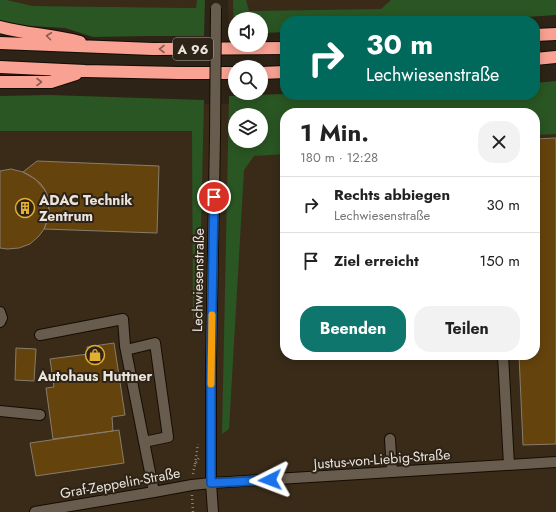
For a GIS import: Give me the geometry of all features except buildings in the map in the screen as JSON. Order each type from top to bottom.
[{"type":"highway","points":[[0,28],[64,38],[100,48]]},
{"type":"highway","points":[[540,35],[556,34]]},
{"type":"highway","name":"A 96","points":[[0,43],[153,49],[280,48]]},
{"type":"highway","points":[[540,59],[556,57]]},
{"type":"highway","name":"A 96","points":[[0,67],[85,72],[228,73]]},
{"type":"highway","points":[[0,82],[51,82],[85,72]]},
{"type":"highway","points":[[268,72],[280,72]]},
{"type":"street","name":"Lechwiesenstraße","points":[[212,512],[211,355],[216,4]]},
{"type":"street","points":[[0,312],[2,318],[0,322]]},
{"type":"street","points":[[40,335],[123,320],[126,350],[154,492]]},
{"type":"street","points":[[126,350],[155,343],[168,437],[144,442]]},
{"type":"street","points":[[503,360],[509,465]]},
{"type":"street","points":[[0,411],[40,415]]},
{"type":"street","points":[[390,439],[392,472]]},
{"type":"street","name":"Justus-von-Liebig-Straße","points":[[211,483],[556,462]]},
{"type":"street","name":"Graf-Zeppelin-Straße","points":[[35,512],[211,483]]},
{"type":"shaded area","points":[[7,0],[197,0],[197,8],[33,6]]},
{"type":"shaded area","points":[[228,0],[556,0],[556,15],[540,16],[280,16],[280,32],[268,33],[268,12],[228,12]]},
{"type":"shaded area","points":[[556,94],[556,512],[0,512],[0,113],[179,113],[206,104],[229,104],[231,108],[228,108],[228,148],[268,148],[268,133],[280,120],[280,360],[540,360],[540,108]]},
{"type":"green space","points":[[0,0],[7,0],[33,6],[196,8],[197,0],[205,0],[204,36],[93,37],[65,28],[14,25],[0,21]]},
{"type":"green space","points":[[233,0],[246,0],[249,11],[381,9],[391,0],[556,0],[556,15],[540,16],[280,16],[280,32],[268,33],[268,12],[233,12]]},
{"type":"green space","points":[[556,81],[556,134],[540,135],[540,108],[280,108],[280,154],[254,156],[244,170],[229,429],[222,434],[228,144],[228,148],[268,148],[268,108],[229,108],[229,100],[268,100],[268,95],[280,94],[280,100],[540,100],[540,83]]},
{"type":"green space","points":[[49,95],[204,100],[199,314],[193,319],[192,131],[0,131],[0,96]]},
{"type":"slow traffic","points":[[211,384],[212,315]]},
{"type":"place","name":"ADAC Technik Zentrum","points":[[25,208]]},
{"type":"place","name":"Autohaus Huttner","points":[[95,355]]},
{"type":"route","points":[[214,197],[211,363],[211,483],[270,480]]}]
